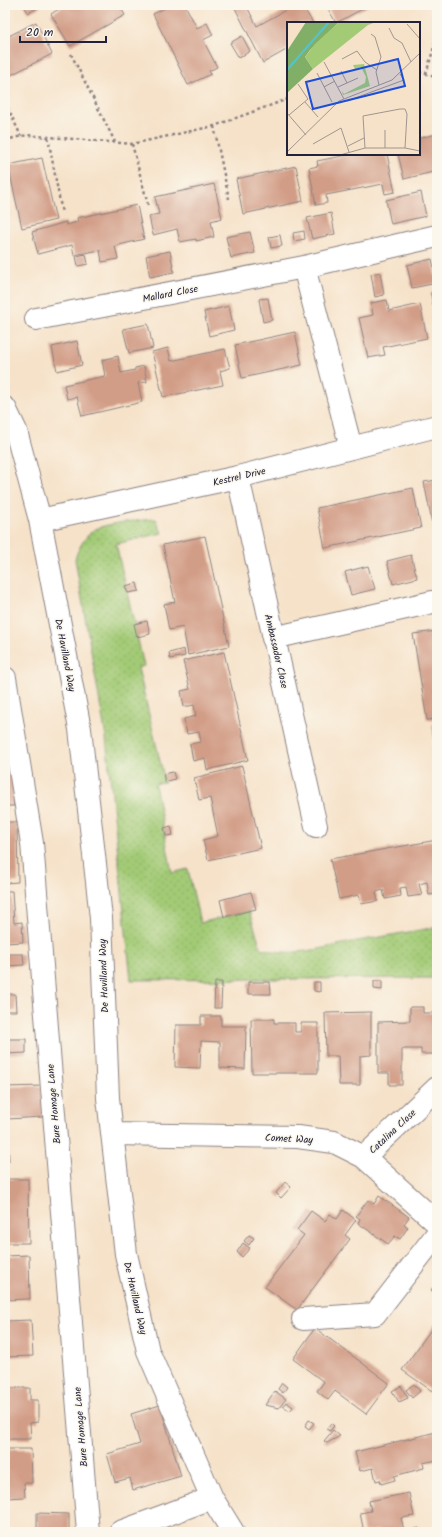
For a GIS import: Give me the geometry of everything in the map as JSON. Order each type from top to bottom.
[{"type":"street","name":"Mallard Close","points":[[36,318],[304,267],[437,236]]},
{"type":"street","points":[[304,267],[351,448]]},
{"type":"street","name":"De Havilland Way","points":[[5,408],[16,431],[40,520],[80,730],[100,918],[108,1098],[126,1254],[148,1351],[212,1498],[233,1532]]},
{"type":"street","name":"Kestrel Drive","points":[[40,520],[238,477],[437,426]]},
{"type":"street","name":"Ambassador Close","points":[[238,477],[316,826]]},
{"type":"street","points":[[273,638],[437,601]]},
{"type":"street","name":"Bure Homage Lane","points":[[5,678],[32,844],[88,1532]]},
{"type":"street","name":"Catalina Close","points":[[364,1156],[437,1088]]},
{"type":"street","name":"Comet Way","points":[[112,1134],[298,1137],[334,1142],[364,1156],[437,1224]]},
{"type":"street","points":[[303,1319],[375,1314],[437,1234]]},
{"type":"street","points":[[120,1532],[212,1498]]},
{"type":"path","points":[[426,74],[437,37]]},
{"type":"path","points":[[71,54],[115,142]]},
{"type":"path","points":[[420,72],[430,75],[437,81]]},
{"type":"path","points":[[5,140],[27,135],[132,144],[214,126],[287,99]]},
{"type":"path","points":[[5,102],[21,136]]},
{"type":"path","points":[[214,126],[229,199]]},
{"type":"path","points":[[48,137],[62,213]]},
{"type":"path","points":[[132,144],[148,205]]},
{"type":"green space","points":[[156,519],[162,533],[116,544],[144,666],[138,668],[165,782],[155,784],[172,873],[188,869],[200,923],[249,911],[261,948],[284,952],[306,951],[437,927],[437,978],[131,980],[106,738],[75,559],[83,541],[96,529],[122,522]]},
{"type":"building","points":[[24,5],[39,5],[40,7],[28,13]]},
{"type":"building","points":[[65,5],[119,5],[125,15],[70,46],[51,14]]},
{"type":"building","points":[[171,5],[185,5],[197,28],[207,23],[213,35],[203,40],[217,67],[209,71],[211,74],[188,85],[153,14]]},
{"type":"building","points":[[246,5],[257,26],[295,5],[302,5],[312,22],[287,22],[287,50],[263,63],[234,6]]},
{"type":"building","points":[[326,5],[370,5],[338,22],[335,22]]},
{"type":"building","points":[[36,22],[52,54],[5,78],[5,38]]},
{"type":"building","points":[[242,36],[250,51],[239,58],[230,43]]},
{"type":"building","points":[[437,134],[437,171],[404,179],[398,155],[420,155],[420,138]]},
{"type":"building","points":[[347,155],[387,155],[395,192],[385,194],[383,184],[326,195],[327,203],[316,205],[309,168],[318,166],[317,161]]},
{"type":"building","points":[[42,158],[56,220],[22,228],[8,165]]},
{"type":"building","points":[[296,166],[303,201],[243,214],[236,179]]},
{"type":"building","points":[[214,184],[222,218],[211,221],[214,237],[196,241],[196,239],[180,242],[177,229],[153,235],[149,216],[159,214],[155,197]]},
{"type":"building","points":[[421,192],[426,216],[391,224],[386,200]]},
{"type":"building","points":[[137,205],[144,239],[115,246],[118,259],[102,262],[100,250],[74,255],[72,245],[38,254],[32,232],[66,222],[66,225],[78,222],[77,218]]},
{"type":"building","points":[[331,213],[335,234],[312,239],[307,218]]},
{"type":"building","points":[[304,231],[305,239],[294,241],[293,233]]},
{"type":"building","points":[[250,232],[255,253],[231,258],[226,237]]},
{"type":"building","points":[[280,235],[282,246],[271,248],[269,237]]},
{"type":"building","points":[[170,251],[174,272],[150,277],[146,256]]},
{"type":"building","points":[[86,254],[88,264],[78,266],[76,256]]},
{"type":"building","points":[[432,259],[437,283],[412,288],[407,265]]},
{"type":"building","points":[[380,272],[384,295],[375,297],[371,274]]},
{"type":"building","points":[[436,292],[437,305],[433,306],[431,293]]},
{"type":"building","points":[[268,298],[272,320],[263,322],[259,299]]},
{"type":"building","points":[[387,300],[389,311],[420,304],[427,338],[383,347],[385,355],[368,358],[359,318],[373,315],[371,303]]},
{"type":"building","points":[[229,306],[234,330],[209,336],[204,312]]},
{"type":"building","points":[[148,324],[153,348],[129,353],[123,329]]},
{"type":"building","points":[[295,332],[302,365],[242,378],[235,345]]},
{"type":"building","points":[[77,341],[82,365],[57,371],[52,347]]},
{"type":"building","points":[[168,348],[171,361],[225,349],[230,368],[220,371],[223,385],[163,397],[152,352]]},
{"type":"building","points":[[118,356],[121,373],[135,370],[135,368],[144,366],[147,382],[138,383],[142,402],[82,416],[77,397],[67,399],[64,385],[105,376],[102,360]]},
{"type":"building","points":[[437,480],[437,521],[432,522],[424,482]]},
{"type":"building","points":[[413,488],[421,528],[325,548],[317,508]]},
{"type":"building","points":[[205,536],[229,646],[188,655],[183,627],[169,630],[164,604],[175,602],[163,545]]},
{"type":"building","points":[[411,555],[417,578],[393,584],[387,561]]},
{"type":"building","points":[[368,566],[375,589],[351,595],[345,572]]},
{"type":"building","points":[[137,583],[139,591],[128,593],[125,586]]},
{"type":"building","points":[[147,621],[150,634],[137,637],[134,624]]},
{"type":"building","points":[[437,631],[437,719],[427,720],[413,634]]},
{"type":"building","points":[[184,649],[185,656],[170,659],[169,653]]},
{"type":"building","points":[[224,652],[248,760],[207,770],[205,758],[193,761],[190,744],[201,742],[199,732],[187,734],[184,719],[196,716],[194,705],[184,707],[181,691],[190,689],[183,661]]},
{"type":"building","points":[[432,725],[437,725],[437,751],[436,751]]},
{"type":"building","points":[[5,757],[13,757],[14,806],[7,806],[7,818],[5,818]]},
{"type":"building","points":[[242,766],[261,848],[208,860],[203,840],[218,836],[210,798],[199,800],[194,778]]},
{"type":"building","points":[[173,772],[175,779],[165,782],[163,774]]},
{"type":"building","points":[[5,822],[17,822],[18,882],[5,883]]},
{"type":"building","points":[[171,826],[173,835],[166,836],[164,828]]},
{"type":"building","points":[[437,840],[437,894],[429,895],[427,882],[419,884],[422,895],[408,897],[406,887],[400,888],[401,896],[385,899],[383,890],[376,892],[378,901],[361,904],[359,895],[339,899],[330,859]]},
{"type":"building","points":[[5,891],[12,891],[14,923],[22,922],[23,942],[5,943]]},
{"type":"building","points":[[251,892],[256,909],[224,917],[220,900]]},
{"type":"building","points":[[5,954],[23,954],[24,965],[5,966]]},
{"type":"building","points":[[374,981],[382,981],[382,990],[374,989]]},
{"type":"building","points":[[215,982],[222,982],[221,1008],[214,1008]]},
{"type":"building","points":[[248,982],[270,982],[271,994],[248,994]]},
{"type":"building","points":[[314,982],[320,982],[320,992],[314,991]]},
{"type":"building","points":[[5,994],[15,994],[16,1011],[5,1011]]},
{"type":"building","points":[[410,1007],[423,1007],[423,1013],[437,1013],[437,1054],[421,1054],[421,1049],[402,1049],[402,1085],[389,1085],[389,1073],[378,1073],[378,1022],[410,1021]]},
{"type":"building","points":[[371,1012],[371,1055],[360,1056],[360,1085],[339,1085],[338,1056],[326,1056],[325,1013]]},
{"type":"building","points":[[201,1016],[221,1016],[221,1026],[246,1026],[245,1069],[220,1068],[220,1042],[201,1041],[200,1068],[175,1067],[176,1025],[201,1025]]},
{"type":"building","points":[[251,1019],[274,1019],[274,1023],[295,1023],[295,1032],[301,1032],[301,1023],[318,1023],[318,1073],[252,1073]]},
{"type":"building","points":[[5,1039],[26,1039],[26,1053],[5,1054]]},
{"type":"building","points":[[42,1086],[43,1117],[7,1119],[9,1161],[5,1161],[5,1087]]},
{"type":"building","points":[[5,1179],[28,1179],[29,1243],[5,1243]]},
{"type":"building","points":[[285,1182],[291,1187],[281,1198],[276,1193]]},
{"type":"building","points":[[379,1196],[409,1217],[404,1224],[408,1227],[400,1239],[395,1236],[388,1244],[358,1223],[360,1219],[356,1216],[368,1200],[374,1204]]},
{"type":"building","points":[[343,1210],[356,1220],[345,1235],[350,1239],[297,1310],[265,1287],[304,1235],[297,1230],[311,1211],[325,1221],[330,1214],[337,1219]]},
{"type":"building","points":[[249,1235],[254,1238],[249,1245],[244,1241]]},
{"type":"building","points":[[243,1243],[250,1248],[242,1257],[237,1252]]},
{"type":"building","points":[[29,1255],[30,1299],[5,1300],[5,1256]]},
{"type":"building","points":[[437,1282],[437,1295],[431,1290]]},
{"type":"building","points":[[31,1320],[33,1356],[5,1357],[5,1321]]},
{"type":"building","points":[[437,1321],[437,1383],[432,1391],[402,1370]]},
{"type":"building","points":[[315,1328],[389,1383],[366,1414],[335,1391],[328,1400],[317,1391],[324,1382],[293,1359]]},
{"type":"building","points":[[282,1383],[287,1387],[283,1393],[278,1389]]},
{"type":"building","points":[[414,1384],[420,1391],[412,1398],[406,1390]]},
{"type":"building","points":[[401,1386],[408,1398],[399,1402],[392,1391]]},
{"type":"building","points":[[5,1388],[30,1388],[30,1400],[38,1400],[38,1422],[30,1423],[31,1439],[5,1439]]},
{"type":"building","points":[[275,1391],[286,1399],[279,1408],[265,1405]]},
{"type":"building","points":[[286,1402],[293,1407],[290,1411],[283,1406]]},
{"type":"building","points":[[160,1405],[181,1476],[133,1490],[130,1478],[115,1482],[107,1454],[140,1444],[131,1414]]},
{"type":"building","points":[[309,1420],[314,1423],[309,1429],[305,1426]]},
{"type":"building","points":[[331,1423],[334,1426],[330,1431],[326,1429]]},
{"type":"building","points":[[333,1430],[340,1436],[327,1443],[324,1441]]},
{"type":"building","points":[[436,1432],[437,1460],[423,1463],[424,1468],[394,1476],[395,1480],[381,1484],[380,1480],[376,1481],[373,1468],[360,1471],[355,1452]]},
{"type":"building","points":[[5,1449],[31,1449],[32,1483],[24,1483],[25,1497],[7,1498],[7,1494],[5,1494]]},
{"type":"building","points":[[409,1493],[414,1516],[401,1518],[404,1530],[393,1532],[378,1532],[378,1530],[364,1532],[360,1513],[371,1511],[369,1501]]},
{"type":"building","points":[[37,1513],[69,1514],[69,1532],[37,1530]]},
{"type":"building","points":[[419,1528],[419,1532],[406,1532],[406,1531]]}]
